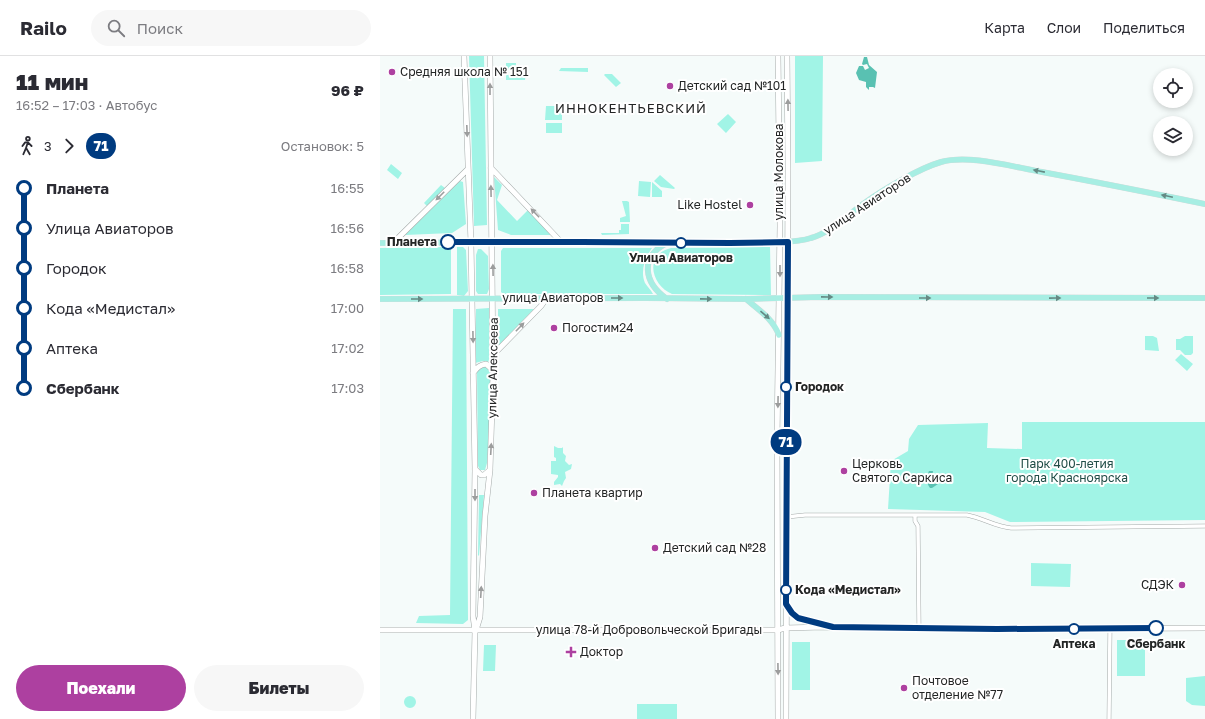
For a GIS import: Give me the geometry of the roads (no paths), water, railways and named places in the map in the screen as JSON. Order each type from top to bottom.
[{"type":"main road","name":"улица Авиаторов","points":[[380,243],[788,242],[811,238],[830,229],[867,201],[927,168],[941,162],[962,159],[1046,173],[1205,204]]},
{"type":"main road","points":[[667,243],[661,246],[652,256],[648,269],[649,278],[654,288],[667,299]]},
{"type":"main road","name":"улица Авиаторов","points":[[380,299],[494,298],[746,300],[821,297],[1205,298]]},
{"type":"main road","points":[[746,300],[776,326],[779,335]]},
{"type":"street","name":"улица Алексеева","points":[[464,56],[471,243],[475,469],[473,616],[475,631],[473,719]]},
{"type":"street","name":"улица Алексеева","points":[[475,631],[480,617],[485,516],[490,470],[493,370],[494,298],[490,56]]},
{"type":"street","name":"улица Молокова","points":[[778,56],[780,242],[777,439],[778,719]]},
{"type":"street","name":"улица Молокова","points":[[786,719],[785,628],[788,299],[787,56]]},
{"type":"street","points":[[491,168],[561,242]]},
{"type":"street","points":[[394,242],[468,169]]},
{"type":"street","points":[[493,355],[546,299]]},
{"type":"street","points":[[473,373],[480,365],[483,364],[486,364],[493,370]]},
{"type":"street","points":[[475,469],[481,475],[490,470]]},
{"type":"street","points":[[786,517],[805,515],[967,515],[982,518],[1004,527],[1011,528],[1205,526]]},
{"type":"street","points":[[915,515],[915,521],[918,526],[919,628]]},
{"type":"street","points":[[786,604],[792,613],[798,618],[833,627]]},
{"type":"street","name":"улица 78-й Добровольческой Бригады","points":[[380,630],[778,630],[785,628],[833,627],[997,629],[1205,628]]},
{"type":"street","points":[[1109,719],[1110,628]]},
{"type":"place","name":"Средняя школа № 151","points":[[392,72]]},
{"type":"place","name":"Детский сад №101","points":[[670,86]]},
{"type":"place","name":"Like Hostel","points":[[750,205]]},
{"type":"place","name":"Планета","points":[[448,242]]},
{"type":"place","name":"Улица Авиаторов","points":[[681,243]]},
{"type":"place","name":"Погостим24","points":[[554,328]]},
{"type":"place","name":"Городок","points":[[786,387]]},
{"type":"place","name":"Церковь Святого Саркиса","points":[[844,471]]},
{"type":"place","name":"Планета квартир","points":[[534,493]]},
{"type":"place","name":"Детский сад №28","points":[[655,548]]},
{"type":"place","name":"СДЭК","points":[[1182,585]]},
{"type":"place","name":"Кода «Медистал»","points":[[786,590]]},
{"type":"place","name":"Сбербанк","points":[[1156,628]]},
{"type":"place","name":"Аптека","points":[[1074,629]]},
{"type":"place","name":"Доктор","points":[[571,652]]},
{"type":"place","name":"Почтовое отделение №77","points":[[904,688]]},
{"type":"district","name":"ИННОКЕНТЬЕВСКИЙ","points":[[631,108]]},
{"type":"park label","name":"Парк 400-летия города Красноярска","points":[[1067,471]]}]
